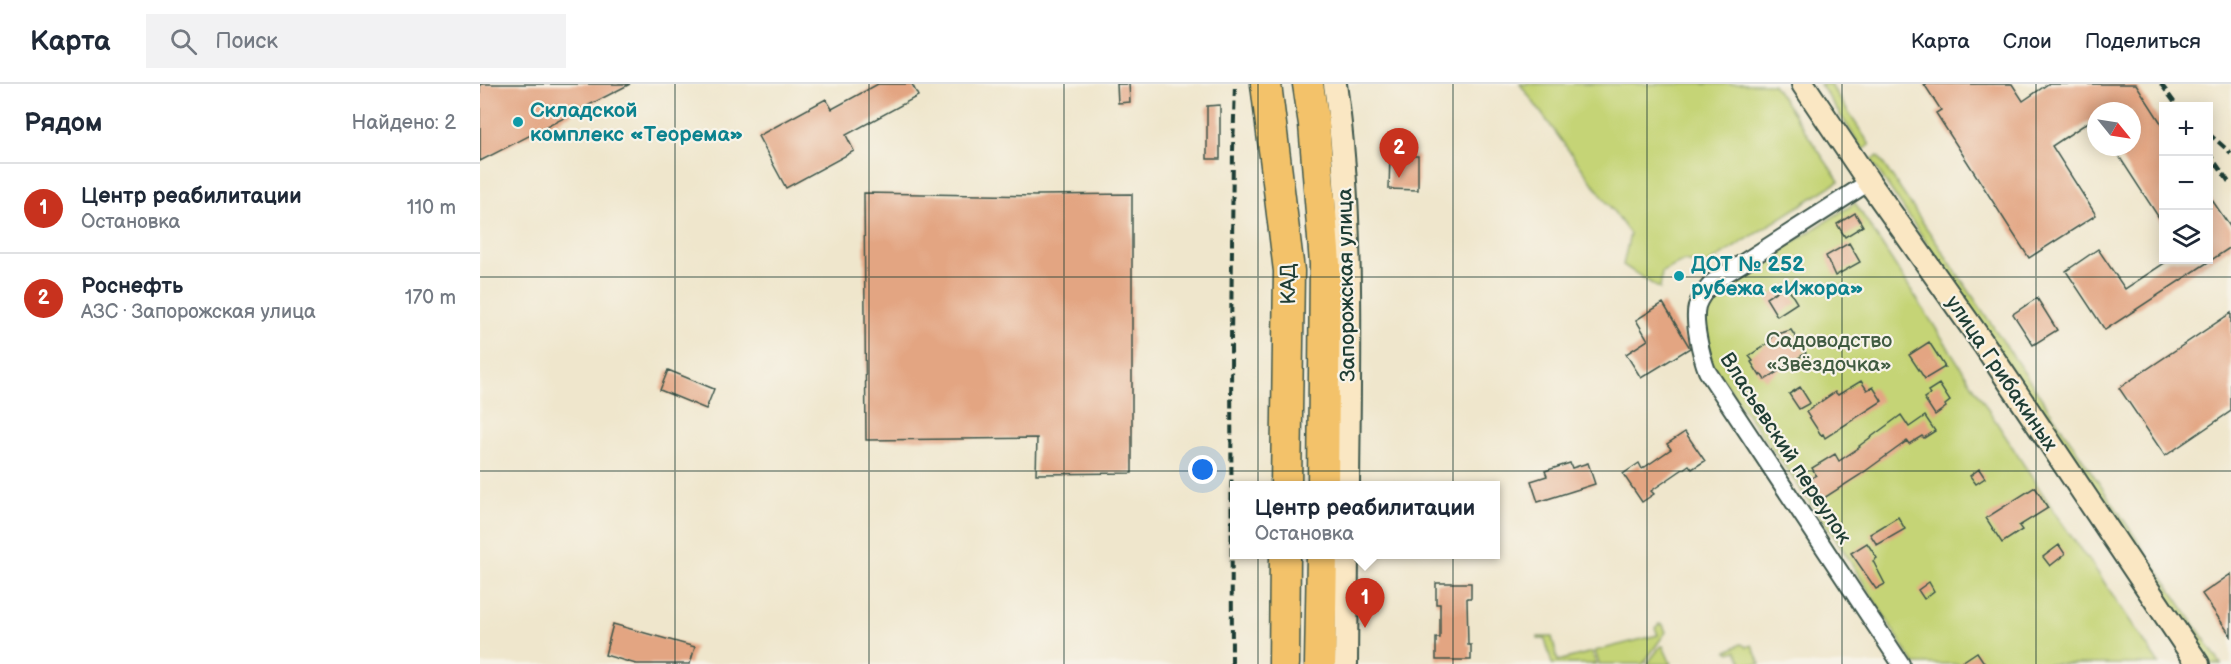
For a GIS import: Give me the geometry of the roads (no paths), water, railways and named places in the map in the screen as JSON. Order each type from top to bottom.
[{"type":"highway","name":"КАД","points":[[1266,84],[1289,271],[1286,481]]},
{"type":"highway","name":"КАД","points":[[1308,84],[1314,124],[1325,264],[1323,481]]},
{"type":"highway","points":[[1284,664],[1285,559]]},
{"type":"highway","points":[[1320,664],[1322,559]]},
{"type":"street","name":"Запорожская улица","points":[[1335,84],[1342,143],[1349,258],[1348,481]]},
{"type":"street","name":"улица Грибакиных","points":[[1803,84],[1985,346],[2198,664]]},
{"type":"street","name":"Власьевский переулок","points":[[1869,182],[1713,282],[1697,306],[1696,319],[1702,357],[1707,371],[1901,664]]},
{"type":"street","points":[[1346,664],[1347,559]]},
{"type":"railway","points":[[1231,481],[1235,84]]},
{"type":"railway","points":[[2161,84],[2174,102]]},
{"type":"railway","points":[[2213,137],[2231,153]]},
{"type":"railway","points":[[2211,156],[2231,185]]},
{"type":"railway","points":[[1232,559],[1232,664]]},
{"type":"place","name":"Складской комплекс «Теорема»","points":[[518,122]]},
{"type":"place","name":"Роснефть","points":[[1399,178]]},
{"type":"place","name":"ДОТ № 252 рубежа «Ижора»","points":[[1679,276]]},
{"type":"place","name":"Центр реабилитации","points":[[1365,628]]},
{"type":"park label","name":"Садоводство «Звёздочка»","points":[[1829,352]]}]
